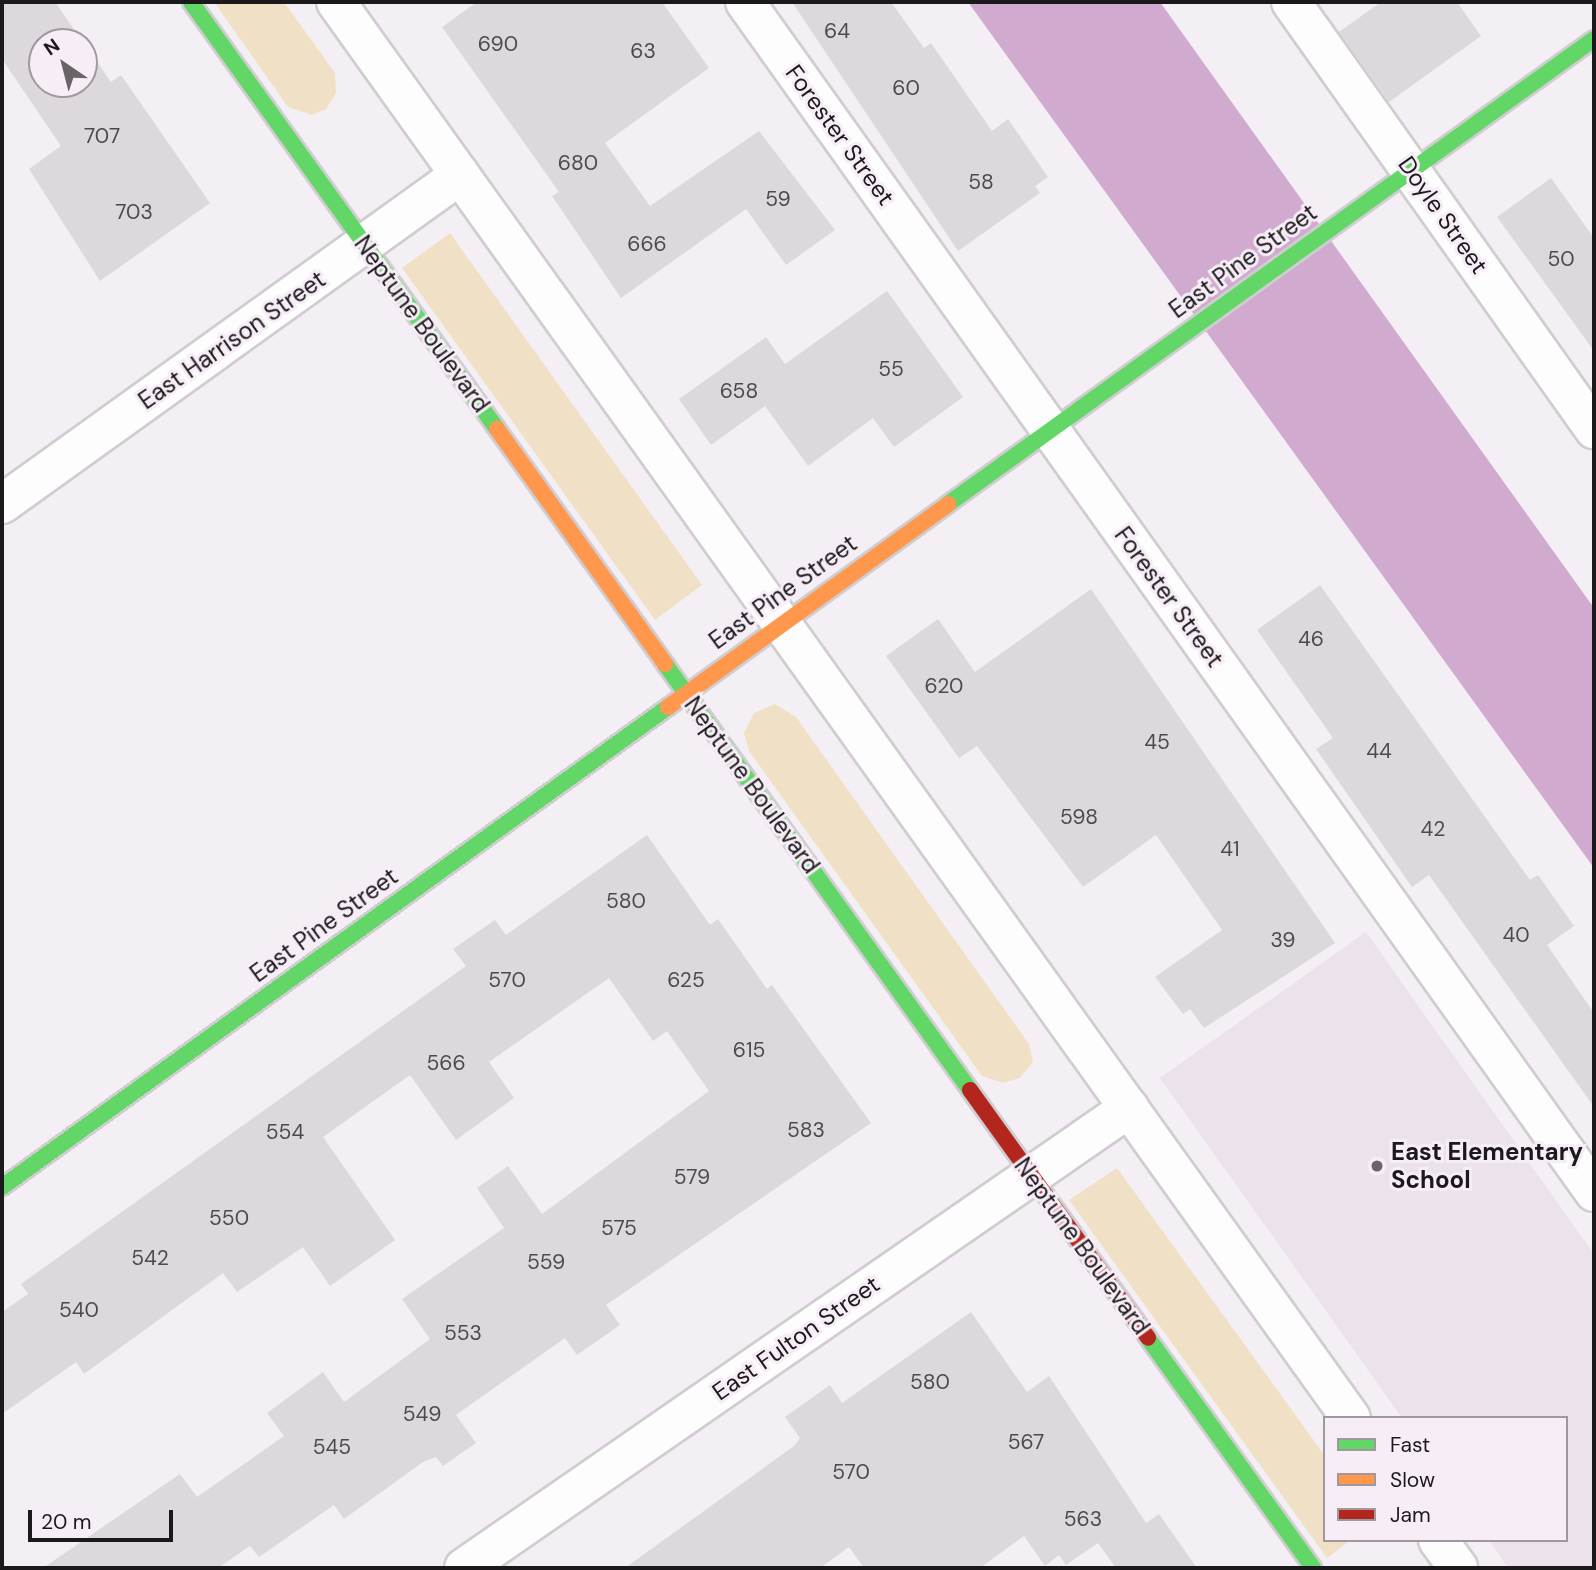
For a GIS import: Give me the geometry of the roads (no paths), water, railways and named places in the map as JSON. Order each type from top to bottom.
[{"type":"street","name":"Neptune Boulevard","points":[[191,2],[1313,1568]]},
{"type":"street","points":[[337,2],[1350,1416]]},
{"type":"street","name":"Forester Street","points":[[744,2],[1594,1192]]},
{"type":"street","name":"Doyle Street","points":[[1291,2],[1594,429]]},
{"type":"street","name":"East Pine Street","points":[[2,1187],[780,621],[1594,38]]},
{"type":"street","name":"East Harrison Street","points":[[2,504],[460,175]]},
{"type":"street","name":"East Fulton Street","points":[[464,1568],[1129,1108]]},
{"type":"street","points":[[1439,1542],[1458,1568]]},
{"type":"place","name":"East Elementary School","points":[[1377,1166]]}]
